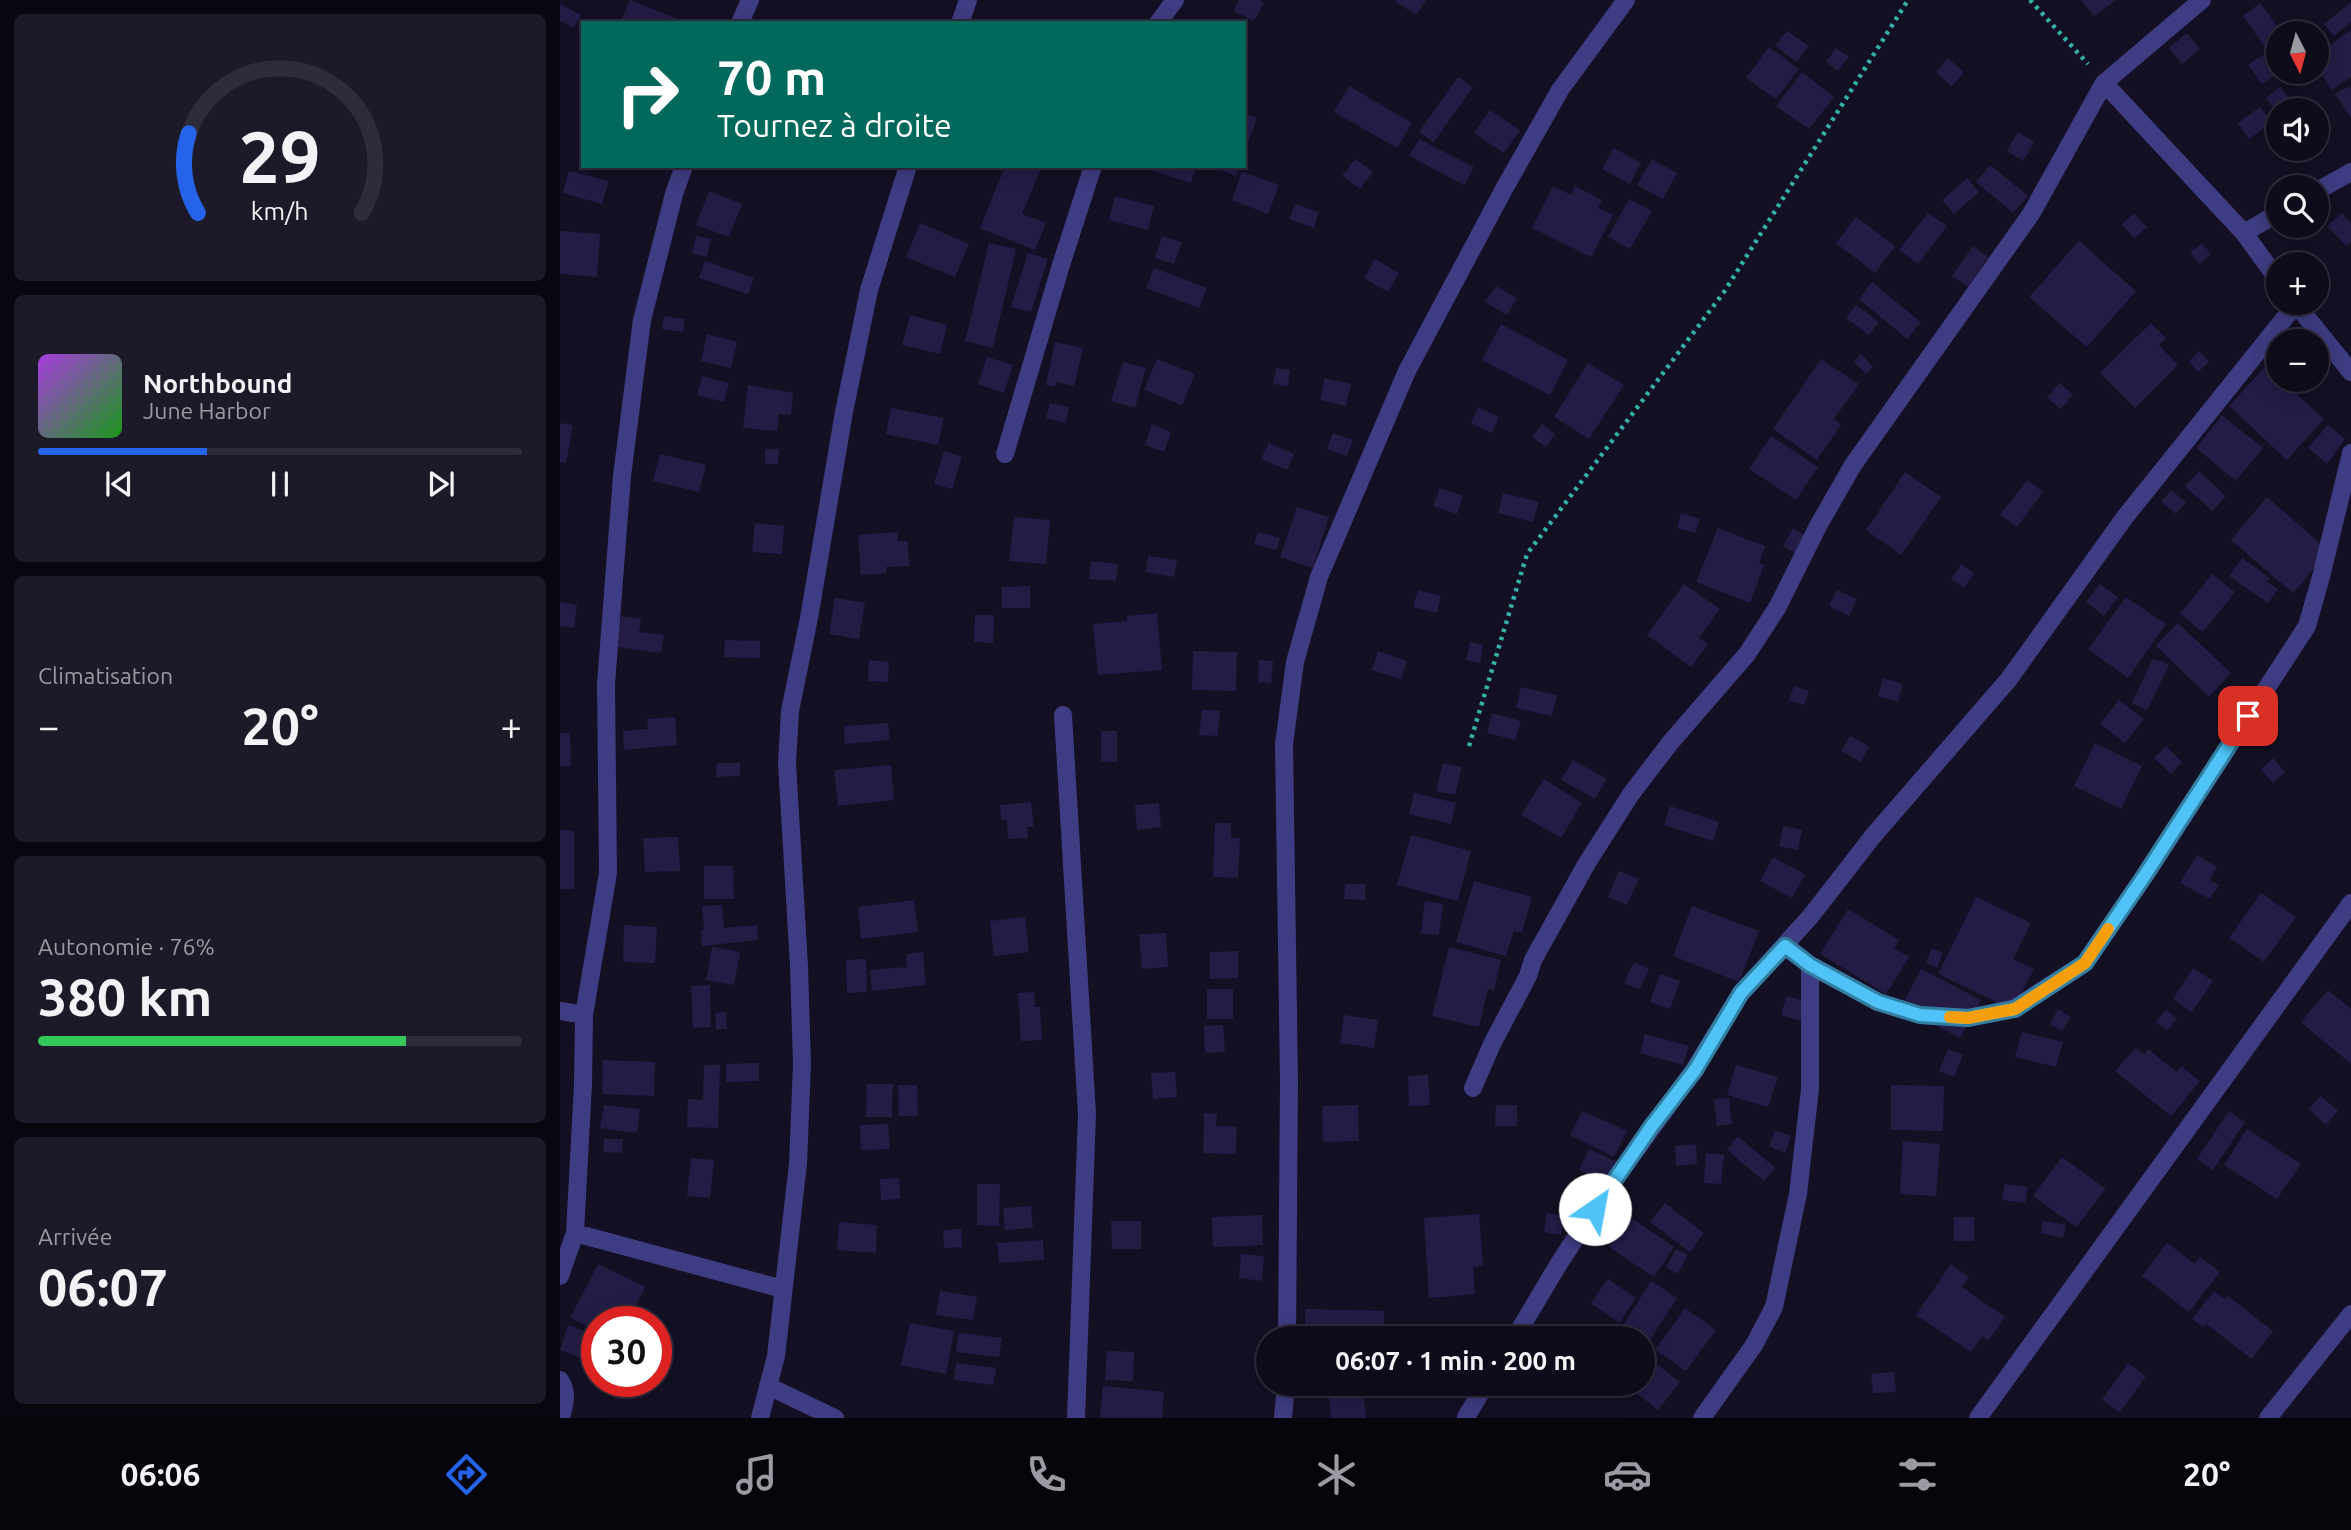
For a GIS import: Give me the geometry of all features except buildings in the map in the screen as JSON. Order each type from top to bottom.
[{"type":"street","points":[[741,21],[750,0]]},
{"type":"street","points":[[961,21],[968,0]]},
{"type":"street","points":[[1159,21],[1175,0]]},
{"type":"street","points":[[1287,1326],[1289,1082],[1284,744],[1295,662],[1319,577],[1407,371],[1560,90],[1626,0]]},
{"type":"street","points":[[1473,1088],[1533,960],[1587,863],[1631,794],[1670,743],[1747,654],[1777,608],[1818,526],[1853,465],[2031,214],[2104,83],[2202,0]]},
{"type":"street","points":[[2104,83],[2244,233],[2266,263]]},
{"type":"street","points":[[560,1276],[575,1233],[584,1015],[608,873],[606,684],[622,476],[642,320],[674,194],[683,168]]},
{"type":"street","points":[[760,1418],[776,1356],[798,1164],[802,1064],[787,763],[790,710],[869,290],[907,168]]},
{"type":"street","points":[[1005,454],[1092,168]]},
{"type":"street","points":[[2329,185],[2351,172]]},
{"type":"street","points":[[2329,189],[2351,191]]},
{"type":"street","points":[[2244,233],[2266,220]]},
{"type":"street","points":[[1522,1326],[1607,1190],[1695,1070],[1741,993],[1810,917],[1872,836],[2009,679],[2125,517],[2286,315]]},
{"type":"street","points":[[2304,315],[2351,372]]},
{"type":"street","points":[[1785,946],[1810,965],[1878,1002],[1920,1015],[1968,1018],[2015,1009],[2085,963],[2307,626],[2351,453]]},
{"type":"street","points":[[1063,715],[1087,1114],[1076,1418]]},
{"type":"street","points":[[1978,1418],[2351,903]]},
{"type":"street","points":[[1702,1418],[1754,1345],[1774,1307],[1798,1194],[1810,1089],[1810,965]]},
{"type":"street","points":[[560,1011],[584,1015]]},
{"type":"street","points":[[575,1233],[783,1289]]},
{"type":"street","points":[[2268,1418],[2351,1314]]},
{"type":"street","points":[[560,1380],[565,1386],[566,1396],[561,1418]]},
{"type":"street","points":[[768,1386],[835,1418]]},
{"type":"street","points":[[1283,1418],[1285,1396]]},
{"type":"street","points":[[1466,1417],[1479,1396]]},
{"type":"path","points":[[1469,746],[1527,554],[1724,292],[1908,0]]},
{"type":"path","points":[[2030,0],[2104,83]]},
{"type":"slow traffic","points":[[1950,1017],[1968,1018],[2015,1009],[2085,963],[2108,929]]},
{"type":"route","points":[[1595,1209],[1651,1127],[1695,1070],[1741,993],[1785,946],[1810,965],[1878,1002],[1920,1015],[1968,1018],[2015,1009],[2085,963],[2248,716]]}]
